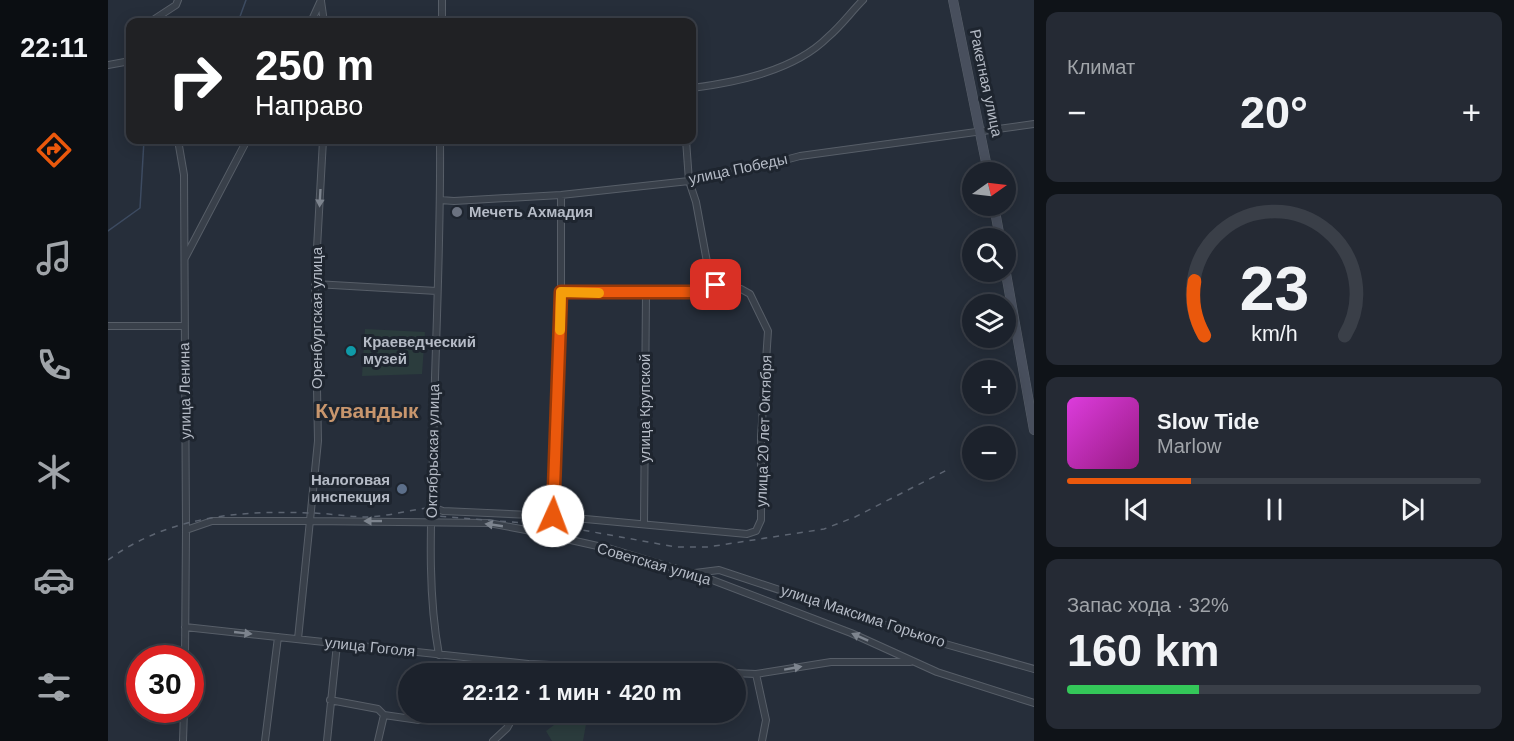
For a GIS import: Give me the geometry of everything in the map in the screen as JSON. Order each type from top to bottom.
[{"type":"main road","name":"Ракетная улица","points":[[953,0],[986,162]]},
{"type":"main road","points":[[1008,282],[1034,430]]},
{"type":"street","points":[[156,18],[176,5],[178,0]]},
{"type":"street","points":[[313,18],[321,0]]},
{"type":"street","points":[[321,0],[323,18]]},
{"type":"street","points":[[442,0],[442,18]]},
{"type":"street","points":[[696,87],[756,74],[783,65],[805,54],[827,39],[863,0]]},
{"type":"street","points":[[108,65],[126,63]]},
{"type":"street","name":"улица Победы","points":[[440,200],[561,195],[688,181],[759,167],[800,156],[1034,124]]},
{"type":"street","points":[[179,144],[184,175],[185,258]]},
{"type":"street","name":"улица Ленина","points":[[185,645],[185,258],[245,144]]},
{"type":"street","name":"Оренбургская улица","points":[[298,639],[318,441],[315,284],[323,144]]},
{"type":"street","name":"Октябрьская улица","points":[[439,654],[435,632],[432,507],[440,144]]},
{"type":"street","points":[[561,292],[700,292],[716,285],[709,273],[696,202],[688,181],[686,144]]},
{"type":"street","points":[[553,516],[561,292],[561,195]]},
{"type":"street","points":[[315,284],[437,291]]},
{"type":"street","name":"улица 20 лет Октября","points":[[644,524],[747,534],[756,531],[761,520],[761,438],[768,331],[750,294],[741,289],[716,285]]},
{"type":"street","name":"улица Крупской","points":[[644,524],[646,293]]},
{"type":"street","points":[[108,326],[184,327]]},
{"type":"street","points":[[432,507],[443,511],[553,516],[644,524]]},
{"type":"street","name":"Советская улица","points":[[186,530],[212,521],[489,523],[526,530],[611,549],[691,574],[851,633],[937,672],[1033,702]]},
{"type":"street","name":"улица Максима Горького","points":[[691,574],[719,570],[931,639],[1034,669]]},
{"type":"street","name":"улица Гоголя","points":[[185,627],[519,663]]},
{"type":"street","points":[[265,741],[278,637]]},
{"type":"street","points":[[327,741],[338,644]]},
{"type":"street","name":"улица Гоголя","points":[[746,674],[831,662],[913,662]]},
{"type":"street","points":[[756,674],[766,720],[762,741]]},
{"type":"street","points":[[330,700],[378,709],[384,715],[398,717]]},
{"type":"street","points":[[378,741],[384,715]]},
{"type":"street","points":[[183,741],[184,723]]},
{"type":"street","points":[[493,741],[510,723]]},
{"type":"shaded area","points":[[365,329],[425,332],[422,374],[362,376]]},
{"type":"shaded area","points":[[557,723],[586,723],[583,741],[552,741],[546,731]]},
{"type":"waterway","points":[[239,18],[246,0]]},
{"type":"waterway","points":[[108,231],[140,208],[144,144]]},
{"type":"railway","points":[[108,560],[154,534],[204,519],[282,512],[368,517],[432,507],[437,516],[560,526],[676,547],[708,547],[824,529],[855,517],[947,470]]},
{"type":"slow traffic","points":[[560,330],[561,292],[599,293]]},
{"type":"place","name":"Мечеть Ахмадия","points":[[457,212]]},
{"type":"place","name":"Краеведческий музей","points":[[351,351]]},
{"type":"place","name":"Налоговая инспекция","points":[[402,489]]},
{"type":"district","name":"Кувандык","points":[[367,411]]},
{"type":"route","points":[[553,516],[561,292],[700,292],[716,285]]}]
